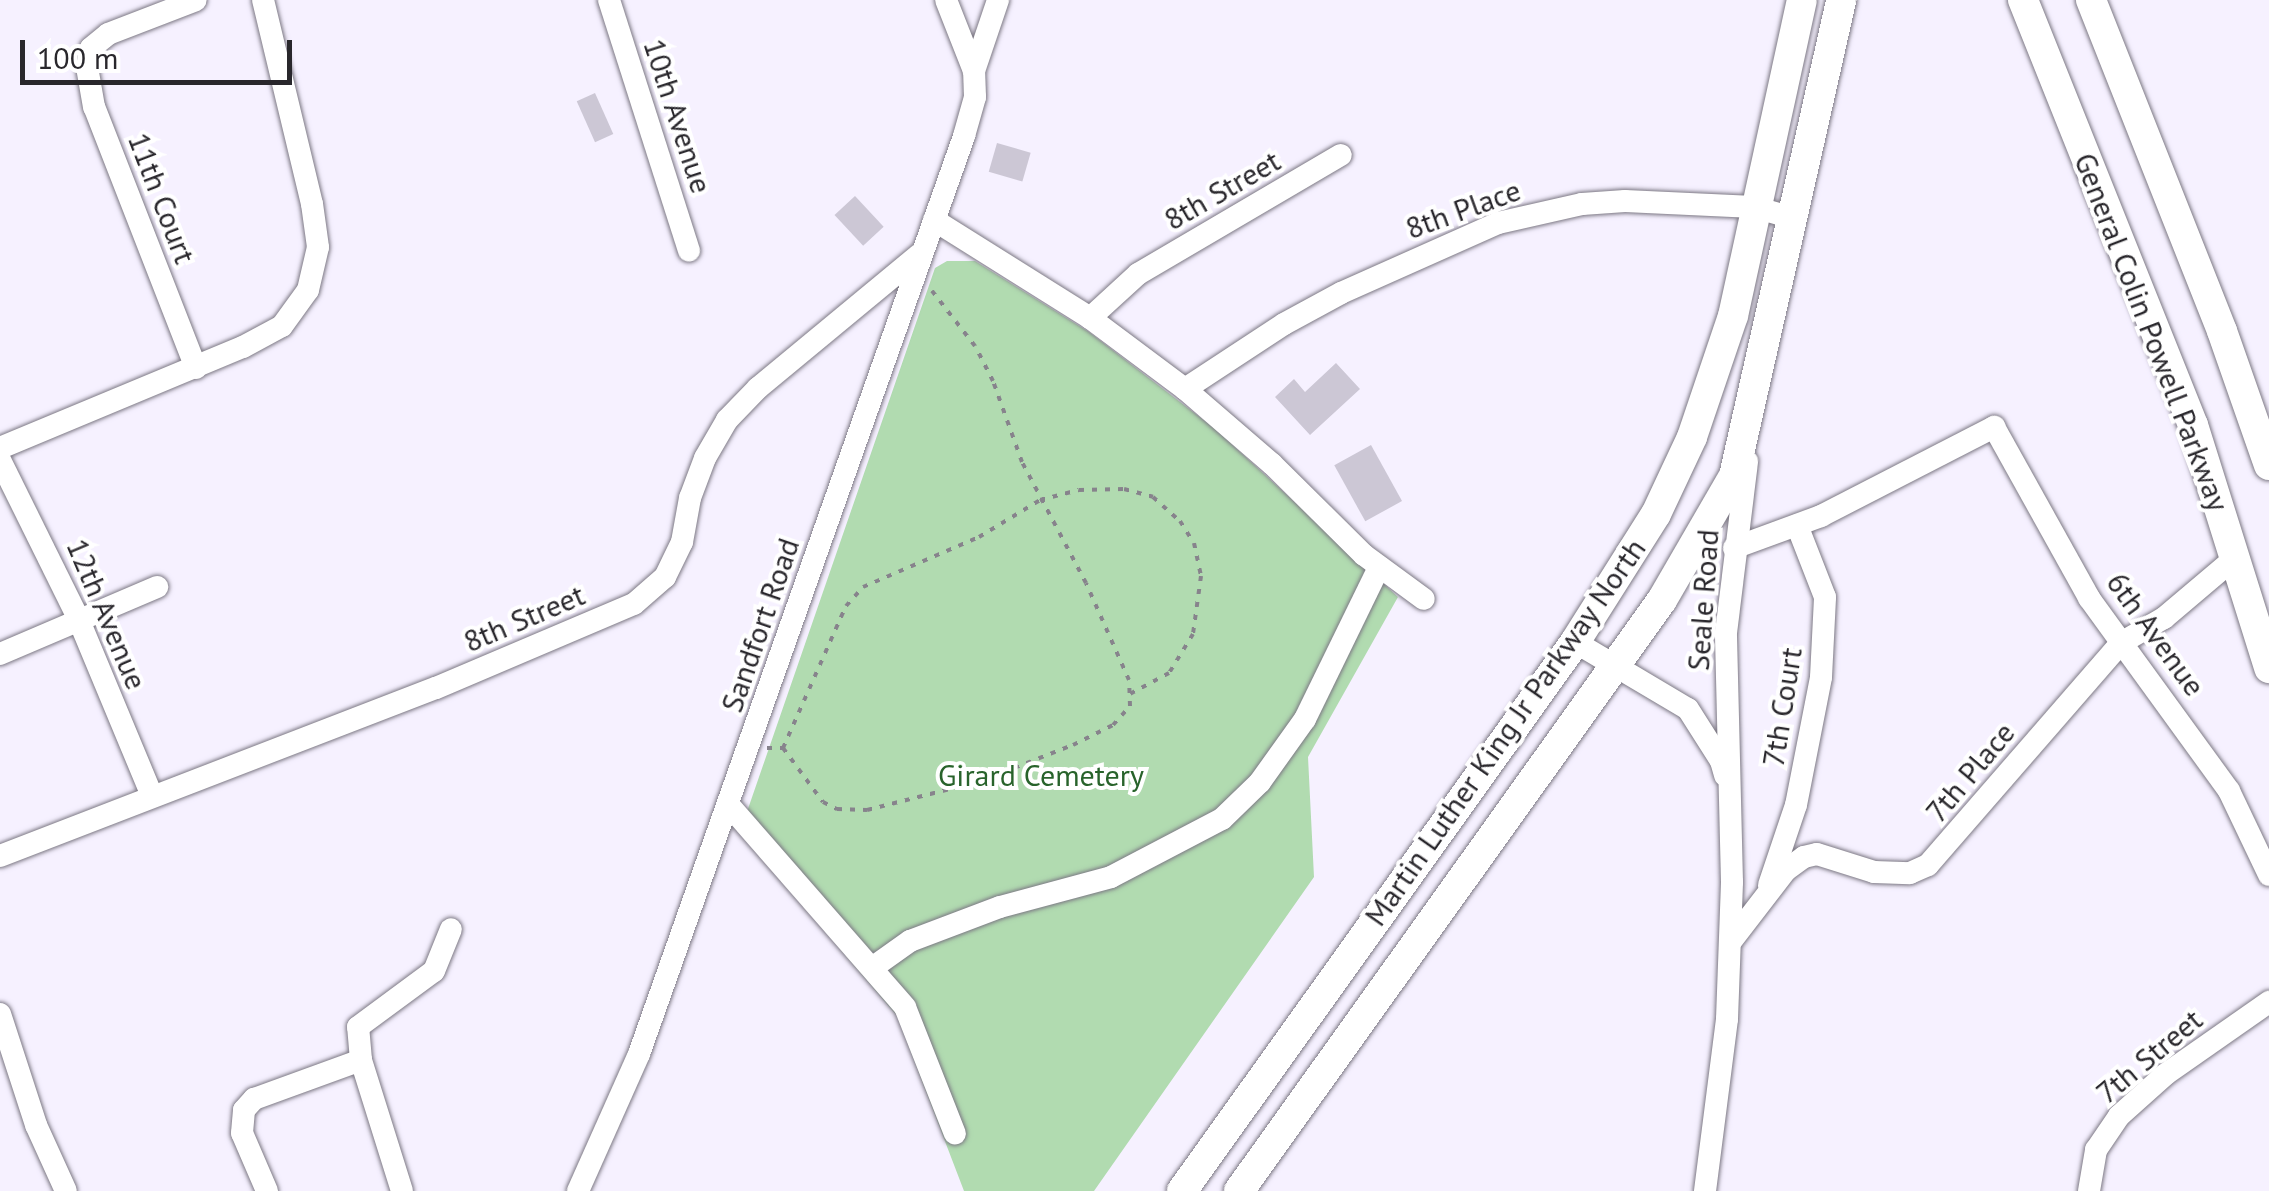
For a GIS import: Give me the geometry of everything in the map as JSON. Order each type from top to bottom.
[{"type":"main road","name":"Martin Luther King Jr Parkway North","points":[[1182,1191],[1575,642],[1635,552],[1692,436],[1733,316],[1802,0]]},
{"type":"main road","name":"Martin Luther King Jr Parkway North","points":[[1239,1191],[1672,584],[1734,476],[1841,0]]},
{"type":"main road","name":"General Colin Powell Parkway","points":[[2023,0],[2170,364],[2269,668]]},
{"type":"main road","name":"General Colin Powell Parkway","points":[[2090,0],[2222,331],[2269,465]]},
{"type":"street","name":"11th Court","points":[[196,0],[108,34],[91,48],[87,67],[94,107],[196,368]]},
{"type":"street","points":[[0,448],[196,368],[282,326],[308,290],[318,247],[264,0]]},
{"type":"street","name":"10th Avenue","points":[[609,0],[690,251]]},
{"type":"street","points":[[946,0],[974,71]]},
{"type":"street","name":"Sandfort Road","points":[[578,1191],[639,1054],[749,748],[964,136],[975,97],[974,71],[998,0]]},
{"type":"street","name":"8th Street","points":[[1090,318],[1138,274],[1341,155]]},
{"type":"street","name":"8th Place","points":[[1184,388],[1341,293],[1498,222],[1582,204],[1625,201],[1754,208],[1793,218]]},
{"type":"street","points":[[934,220],[1090,318],[1184,388],[1379,567],[1424,599]]},
{"type":"street","name":"8th Street","points":[[0,856],[400,702],[634,604],[665,577],[682,542],[690,498],[705,458],[726,420],[758,388],[918,263]]},
{"type":"street","name":"Seale Road","points":[[1705,1191],[1728,1019],[1732,940],[1726,633],[1753,403]]},
{"type":"street","name":"6th Avenue","points":[[1797,525],[1994,427],[2090,598],[2229,790],[2269,875]]},
{"type":"street","name":"12th Avenue","points":[[0,460],[78,618],[152,796]]},
{"type":"street","points":[[1734,548],[1797,525]]},
{"type":"street","name":"7th Court","points":[[1764,898],[1796,805],[1820,677],[1825,597],[1797,525]]},
{"type":"street","name":"7th Place","points":[[1732,940],[1786,870],[1817,854],[1874,872],[1910,874],[1928,864],[2121,643],[2164,618],[2235,558]]},
{"type":"street","points":[[872,968],[910,940],[1000,906],[1111,877],[1222,819],[1260,782],[1304,719],[1379,567]]},
{"type":"street","points":[[0,654],[157,587]]},
{"type":"street","name":"Seale Road","points":[[1575,642],[1612,668],[1670,695],[1688,708],[1721,761],[1731,803]]},
{"type":"street","points":[[728,804],[905,1007],[956,1134]]},
{"type":"street","points":[[402,1191],[362,1060],[358,1027],[434,970],[451,929]]},
{"type":"street","name":"7th Street","points":[[2090,1182],[2106,1132],[2133,1101],[2269,1002]]},
{"type":"street","points":[[0,1014],[36,1125],[66,1191]]},
{"type":"street","points":[[267,1191],[242,1133],[244,1110],[254,1099],[362,1060]]},
{"type":"path","points":[[783,748],[823,802],[837,810],[867,810],[978,782],[1073,745],[1113,726],[1130,706],[1128,680],[1086,583],[1040,500],[975,346],[918,263]]},
{"type":"path","points":[[783,748],[846,606],[863,587],[979,537],[1040,500],[1079,490],[1124,489],[1154,497],[1180,520],[1194,543],[1202,576],[1193,634],[1168,673],[1129,694]]},
{"type":"path","points":[[749,748],[783,748]]},
{"type":"green space","name":"Girard Cemetery","points":[[947,261],[975,261],[1089,332],[1214,428],[1398,597],[1308,757],[1314,877],[1094,1191],[964,1191],[897,1016],[740,832],[935,268]]},
{"type":"building","points":[[595,93],[613,134],[595,142],[577,101]]},
{"type":"building","points":[[997,143],[1031,153],[1022,181],[989,172]]},
{"type":"building","points":[[855,196],[884,227],[863,246],[835,215]]},
{"type":"building","points":[[1336,363],[1360,389],[1310,435],[1275,397],[1294,379],[1305,392]]},
{"type":"building","points":[[1371,445],[1402,501],[1365,521],[1334,465]]}]
